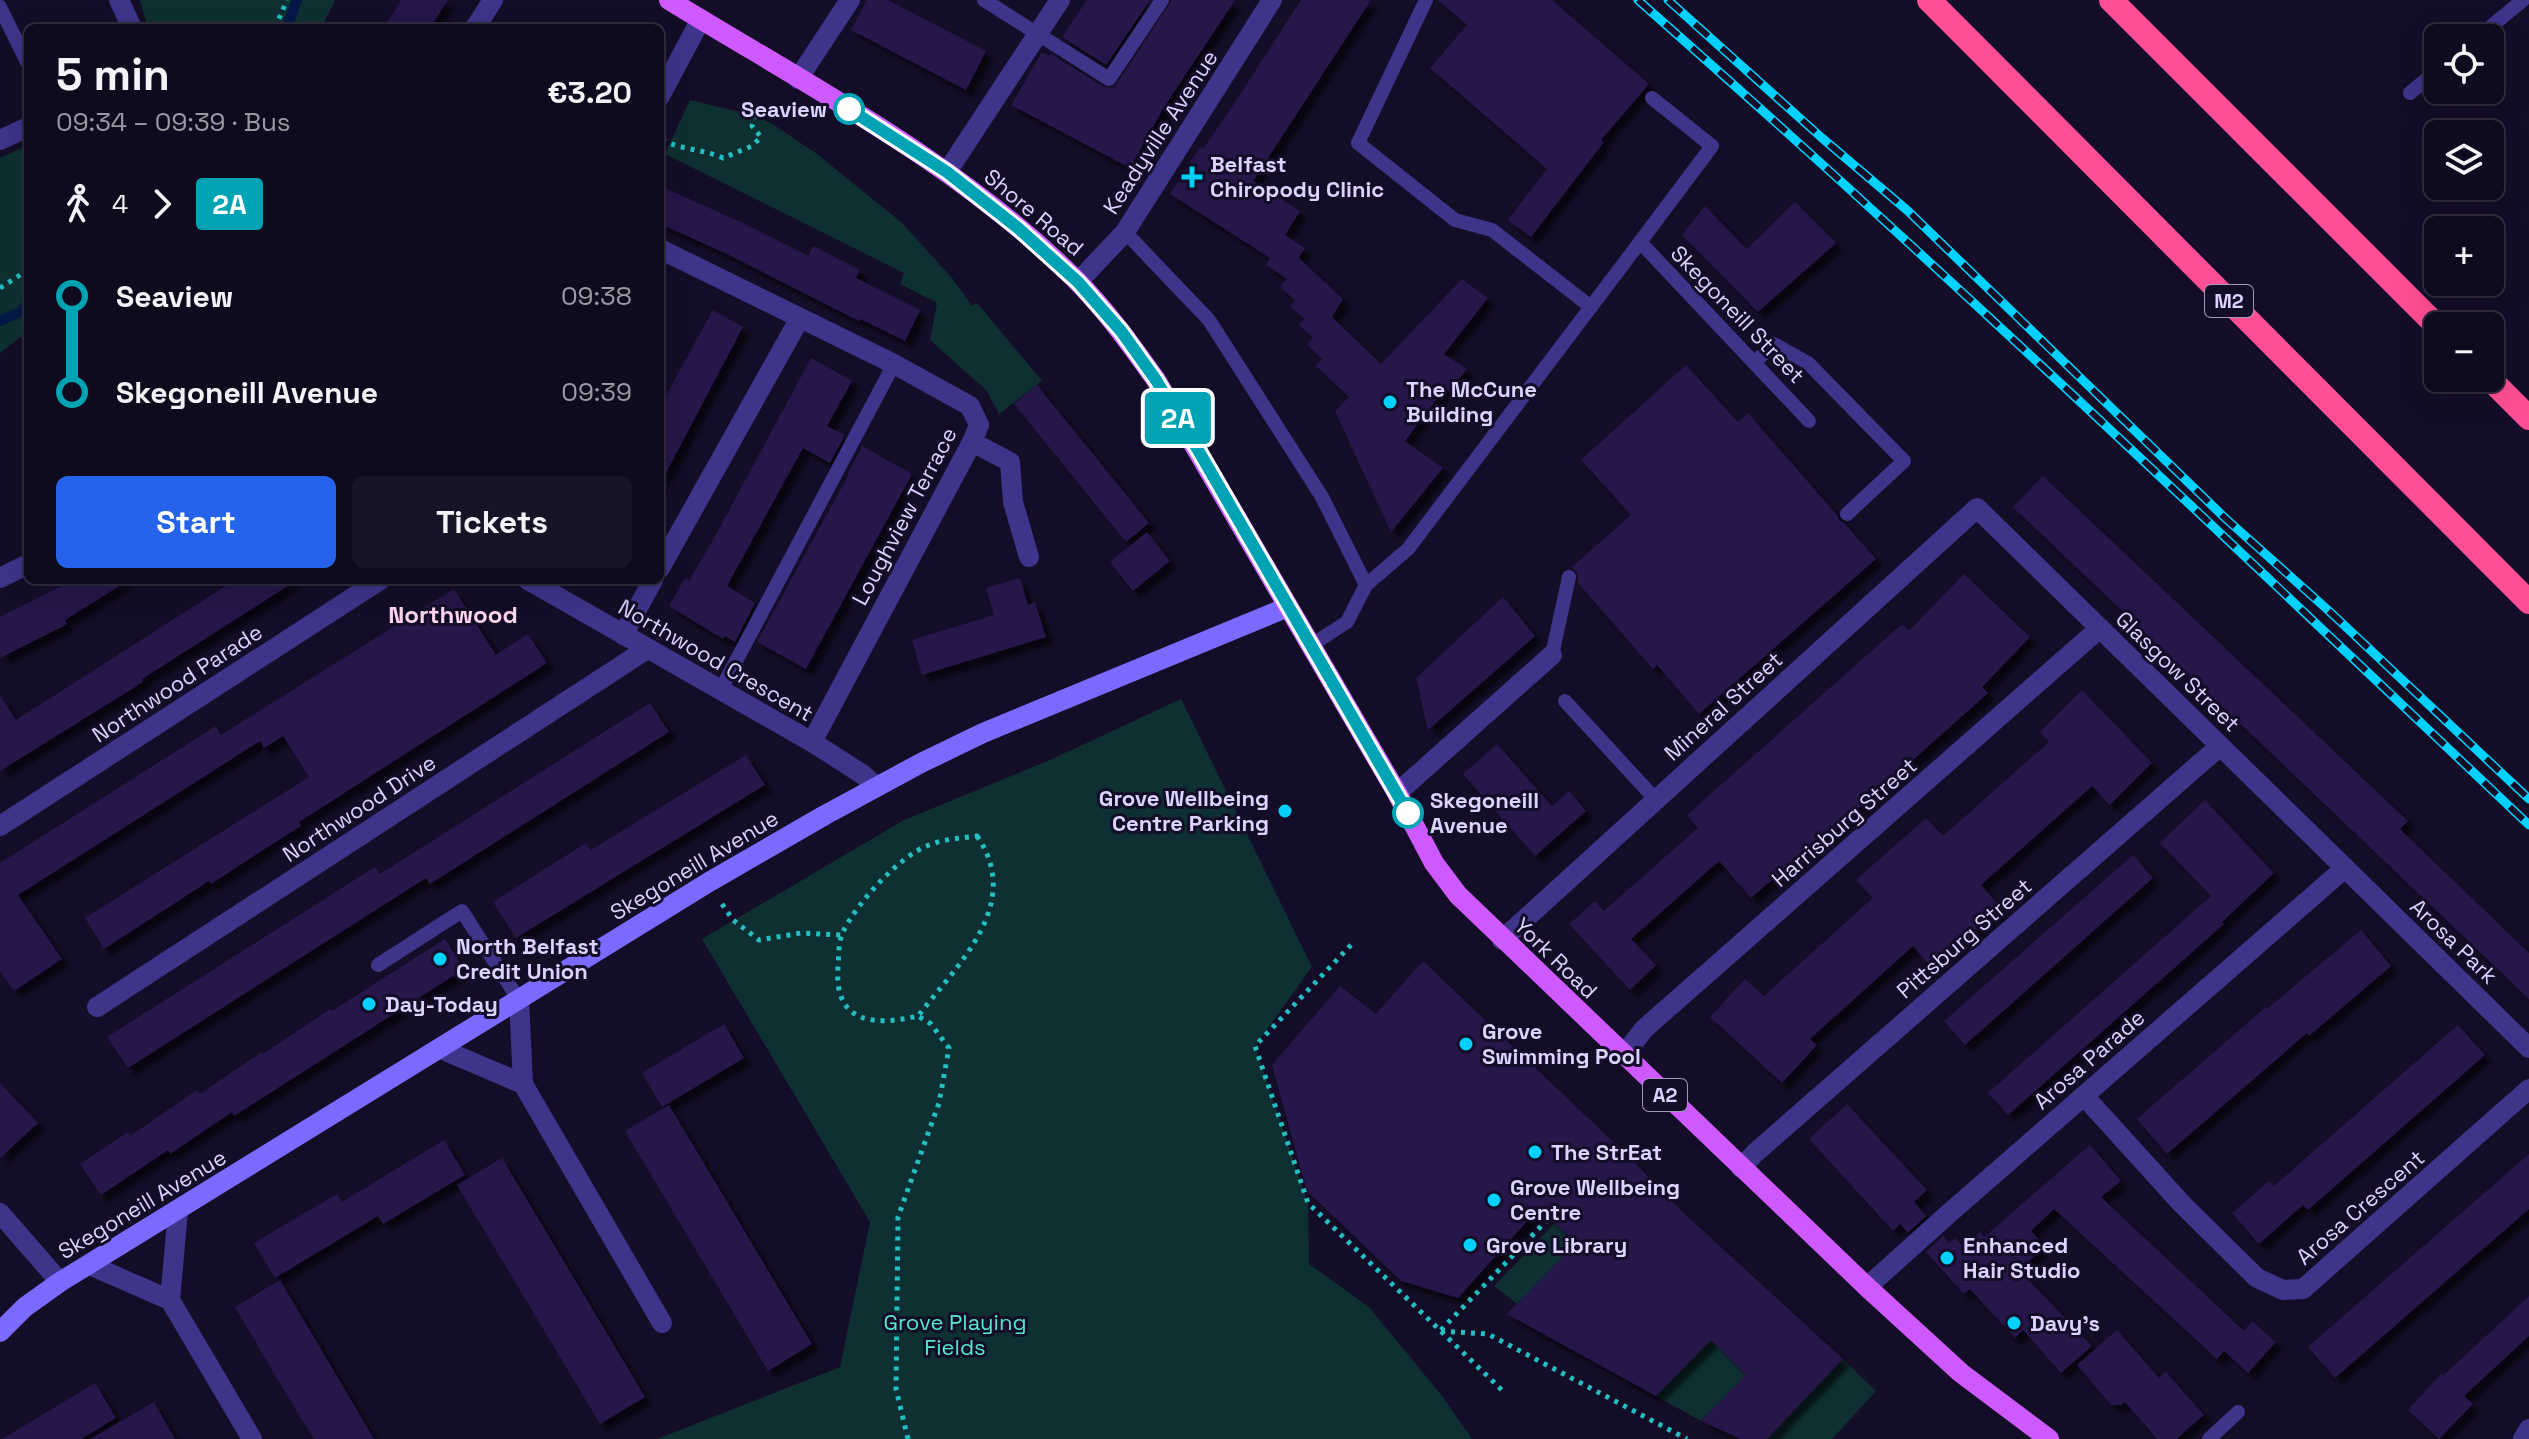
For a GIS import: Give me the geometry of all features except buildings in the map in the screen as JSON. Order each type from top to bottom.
[{"type":"highway","name":"M2","points":[[1929,0],[2529,602]]},
{"type":"highway","points":[[2111,0],[2424,313]]},
{"type":"highway","points":[[2503,392],[2529,418]]},
{"type":"main road","name":"Shore Road","points":[[669,0],[875,124],[947,172],[1018,228],[1078,282],[1121,331],[1156,380],[1288,607]]},
{"type":"main road","name":"York Road","points":[[1288,607],[1397,793],[1434,863],[1458,895],[1867,1287],[1961,1373],[2049,1439]]},
{"type":"street","points":[[119,0],[130,24]]},
{"type":"street","points":[[478,24],[493,0]]},
{"type":"street","points":[[798,79],[850,0]]},
{"type":"street","points":[[947,172],[1060,0]]},
{"type":"street","name":"Keadyville Avenue","points":[[1078,282],[1125,232],[1272,0]]},
{"type":"street","points":[[664,88],[701,19]]},
{"type":"street","points":[[0,140],[24,129]]},
{"type":"street","name":"Loughview Terrace","points":[[664,251],[894,364],[970,406],[979,425],[812,742]]},
{"type":"street","points":[[664,561],[800,318]]},
{"type":"street","points":[[972,442],[1010,462],[1013,502],[1029,557]]},
{"type":"street","name":"Glasgow Street","points":[[1977,508],[2345,868]]},
{"type":"street","name":"Mineral Street","points":[[1502,940],[1977,508]]},
{"type":"street","points":[[0,578],[24,566]]},
{"type":"street","name":"Northwood Parade","points":[[0,826],[374,584]]},
{"type":"street","name":"Northwood Crescent","points":[[535,584],[812,742],[877,787]]},
{"type":"street","points":[[623,635],[651,584]]},
{"type":"street","name":"Skegoneill Avenue","points":[[0,1332],[25,1307],[60,1282],[772,844],[983,733],[1288,607]]},
{"type":"street","name":"Harrisburg Street","points":[[1623,1056],[1644,1029],[2100,628]]},
{"type":"street","name":"Northwood Drive","points":[[97,1007],[647,649]]},
{"type":"street","points":[[1397,793],[1552,655]]},
{"type":"street","name":"Pittsburg Street","points":[[1741,1168],[2220,746]]},
{"type":"street","name":"Arosa Park","points":[[2345,868],[2529,1048]]},
{"type":"street","name":"Arosa Parade","points":[[1867,1287],[2345,868]]},
{"type":"street","points":[[519,1000],[523,1084],[662,1323]]},
{"type":"street","points":[[441,1049],[523,1084]]},
{"type":"street","name":"Arosa Crescent","points":[[2084,1096],[2182,1204],[2257,1278],[2283,1290],[2303,1289],[2529,1089]]},
{"type":"street","points":[[178,1211],[170,1300],[252,1439]]},
{"type":"street","points":[[0,1213],[60,1282]]},
{"type":"street","points":[[90,1265],[170,1300]]},
{"type":"street","points":[[2523,1439],[2529,1429]]},
{"type":"lane","points":[[984,0],[1109,79],[1162,0]]},
{"type":"lane","points":[[1426,0],[1358,143],[1455,220],[1492,230],[1591,307]]},
{"type":"lane","points":[[2494,24],[2523,0]]},
{"type":"lane","points":[[0,7],[24,56]]},
{"type":"lane","points":[[2410,93],[2424,82]]},
{"type":"lane","points":[[1640,242],[1712,146],[1652,98]]},
{"type":"lane","points":[[1125,232],[1209,320],[1322,497],[1366,585],[1347,622],[1310,646]]},
{"type":"lane","name":"Skegoneill Street","points":[[1366,585],[1408,549],[1640,242],[1809,421]]},
{"type":"lane","points":[[1754,363],[1774,344],[1808,363],[1904,461],[1847,514]]},
{"type":"lane","points":[[720,691],[894,364]]},
{"type":"lane","points":[[1552,655],[1569,577]]},
{"type":"lane","points":[[1565,701],[1656,800]]},
{"type":"lane","points":[[378,965],[462,911],[519,1000]]},
{"type":"lane","points":[[2209,1439],[2238,1412]]},
{"type":"path","points":[[277,24],[287,0]]},
{"type":"path","points":[[664,141],[686,150],[708,151],[723,158],[752,146],[761,137],[752,126],[759,105]]},
{"type":"path","points":[[0,288],[24,273]]},
{"type":"path","points":[[908,1439],[896,1389],[898,1217],[939,1103],[949,1048],[931,1024],[918,1016],[880,1022],[855,1016],[842,1001],[837,977],[841,935],[862,900],[910,856],[927,845],[977,836],[989,853],[993,878],[994,897],[987,920],[918,1016]]},
{"type":"path","points":[[709,882],[733,920],[759,940],[801,933],[841,935]]},
{"type":"path","points":[[1351,945],[1255,1046],[1308,1203],[1504,1392]]},
{"type":"path","points":[[1440,1331],[1549,1218]]},
{"type":"path","points":[[1440,1331],[1488,1334],[1687,1439]]},
{"type":"green space","points":[[140,0],[335,0],[323,24],[147,24]]},
{"type":"green space","points":[[690,100],[756,116],[817,154],[902,223],[952,278],[972,306],[977,303],[1042,381],[999,414],[986,390],[930,340],[937,303],[900,284],[904,273],[665,154]]},
{"type":"green space","points":[[24,147],[24,334],[0,353],[0,158]]},
{"type":"green space","name":"Grove Playing Fields","points":[[1181,699],[1312,967],[1255,1046],[1308,1203],[1309,1264],[1369,1307],[1442,1396],[1472,1439],[657,1439],[840,1367],[870,1222],[702,939],[904,820],[1050,760]]},
{"type":"green space","points":[[1555,1223],[1577,1243],[1517,1304],[1494,1286]]},
{"type":"green space","points":[[1711,1340],[1746,1375],[1701,1421],[1656,1396]]},
{"type":"green space","points":[[1843,1359],[1876,1391],[1832,1439],[1767,1439]]},
{"type":"waterway","points":[[288,24],[297,0]]},
{"type":"waterway","points":[[0,321],[24,308]]},
{"type":"railway","points":[[1638,0],[1976,305],[2529,825]]},
{"type":"railway","points":[[1668,0],[1908,211],[2225,518],[2529,799]]},
{"type":"bus line","name":"2A","points":[[849,109],[947,172],[1018,228],[1078,282],[1121,331],[1156,380],[1198,450],[1408,813]]},
{"type":"place","name":"Seaview","points":[[849,109]]},
{"type":"place","name":"Belfast Chiropody Clinic","points":[[1192,177]]},
{"type":"place","name":"The McCune Building","points":[[1390,402]]},
{"type":"place","name":"Grove Wellbeing Centre Parking","points":[[1285,811]]},
{"type":"place","name":"Skegoneill Avenue","points":[[1408,813]]},
{"type":"place","name":"North Belfast Credit Union","points":[[440,959]]},
{"type":"place","name":"Day-Today","points":[[369,1004]]},
{"type":"place","name":"Grove Swimming Pool","points":[[1466,1044]]},
{"type":"place","name":"The StrEat","points":[[1535,1152]]},
{"type":"place","name":"Grove Wellbeing Centre","points":[[1494,1200]]},
{"type":"place","name":"Grove Library","points":[[1470,1245]]},
{"type":"place","name":"Enhanced Hair Studio","points":[[1947,1258]]},
{"type":"place","name":"Davy's","points":[[2014,1323]]},
{"type":"district","name":"Northwood","points":[[453,614]]}]
